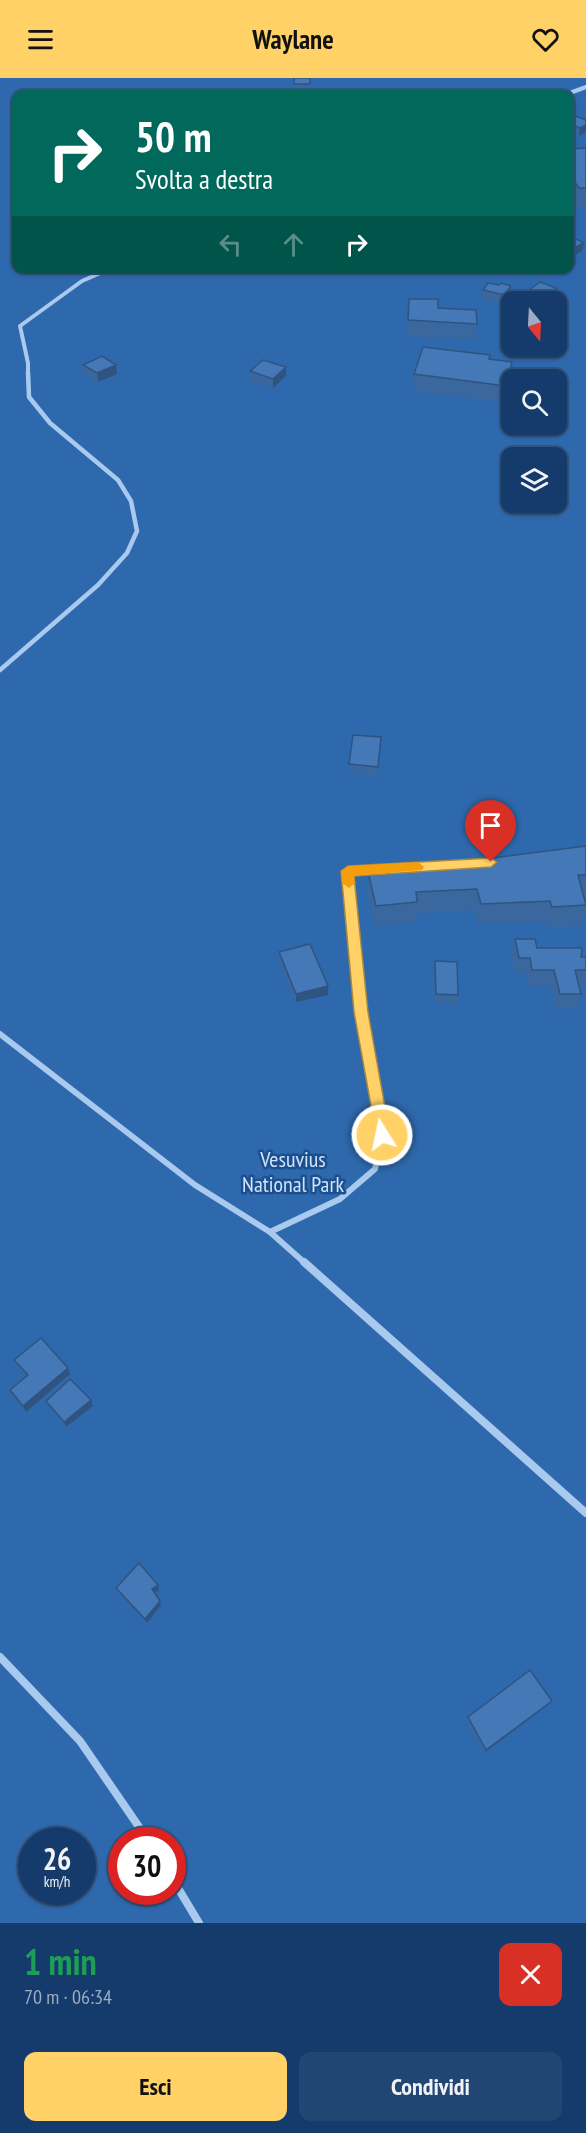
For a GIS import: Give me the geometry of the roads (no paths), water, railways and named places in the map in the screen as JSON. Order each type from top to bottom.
[{"type":"street","points":[[0,670],[98,585],[127,553],[137,531],[131,501],[118,480],[50,423],[29,397],[27,385],[28,363],[20,327],[82,281],[100,273]]},
{"type":"street","points":[[270,1232],[340,1199],[375,1169],[382,1135],[361,1012],[348,871],[383,869]]},
{"type":"street","points":[[0,1034],[195,1185],[270,1232],[586,1514]]},
{"type":"street","points":[[0,1657],[80,1741],[139,1827]]},
{"type":"street","points":[[186,1901],[199,1923]]},
{"type":"park label","name":"Vesuvius National Park","points":[[293,1172]]}]
